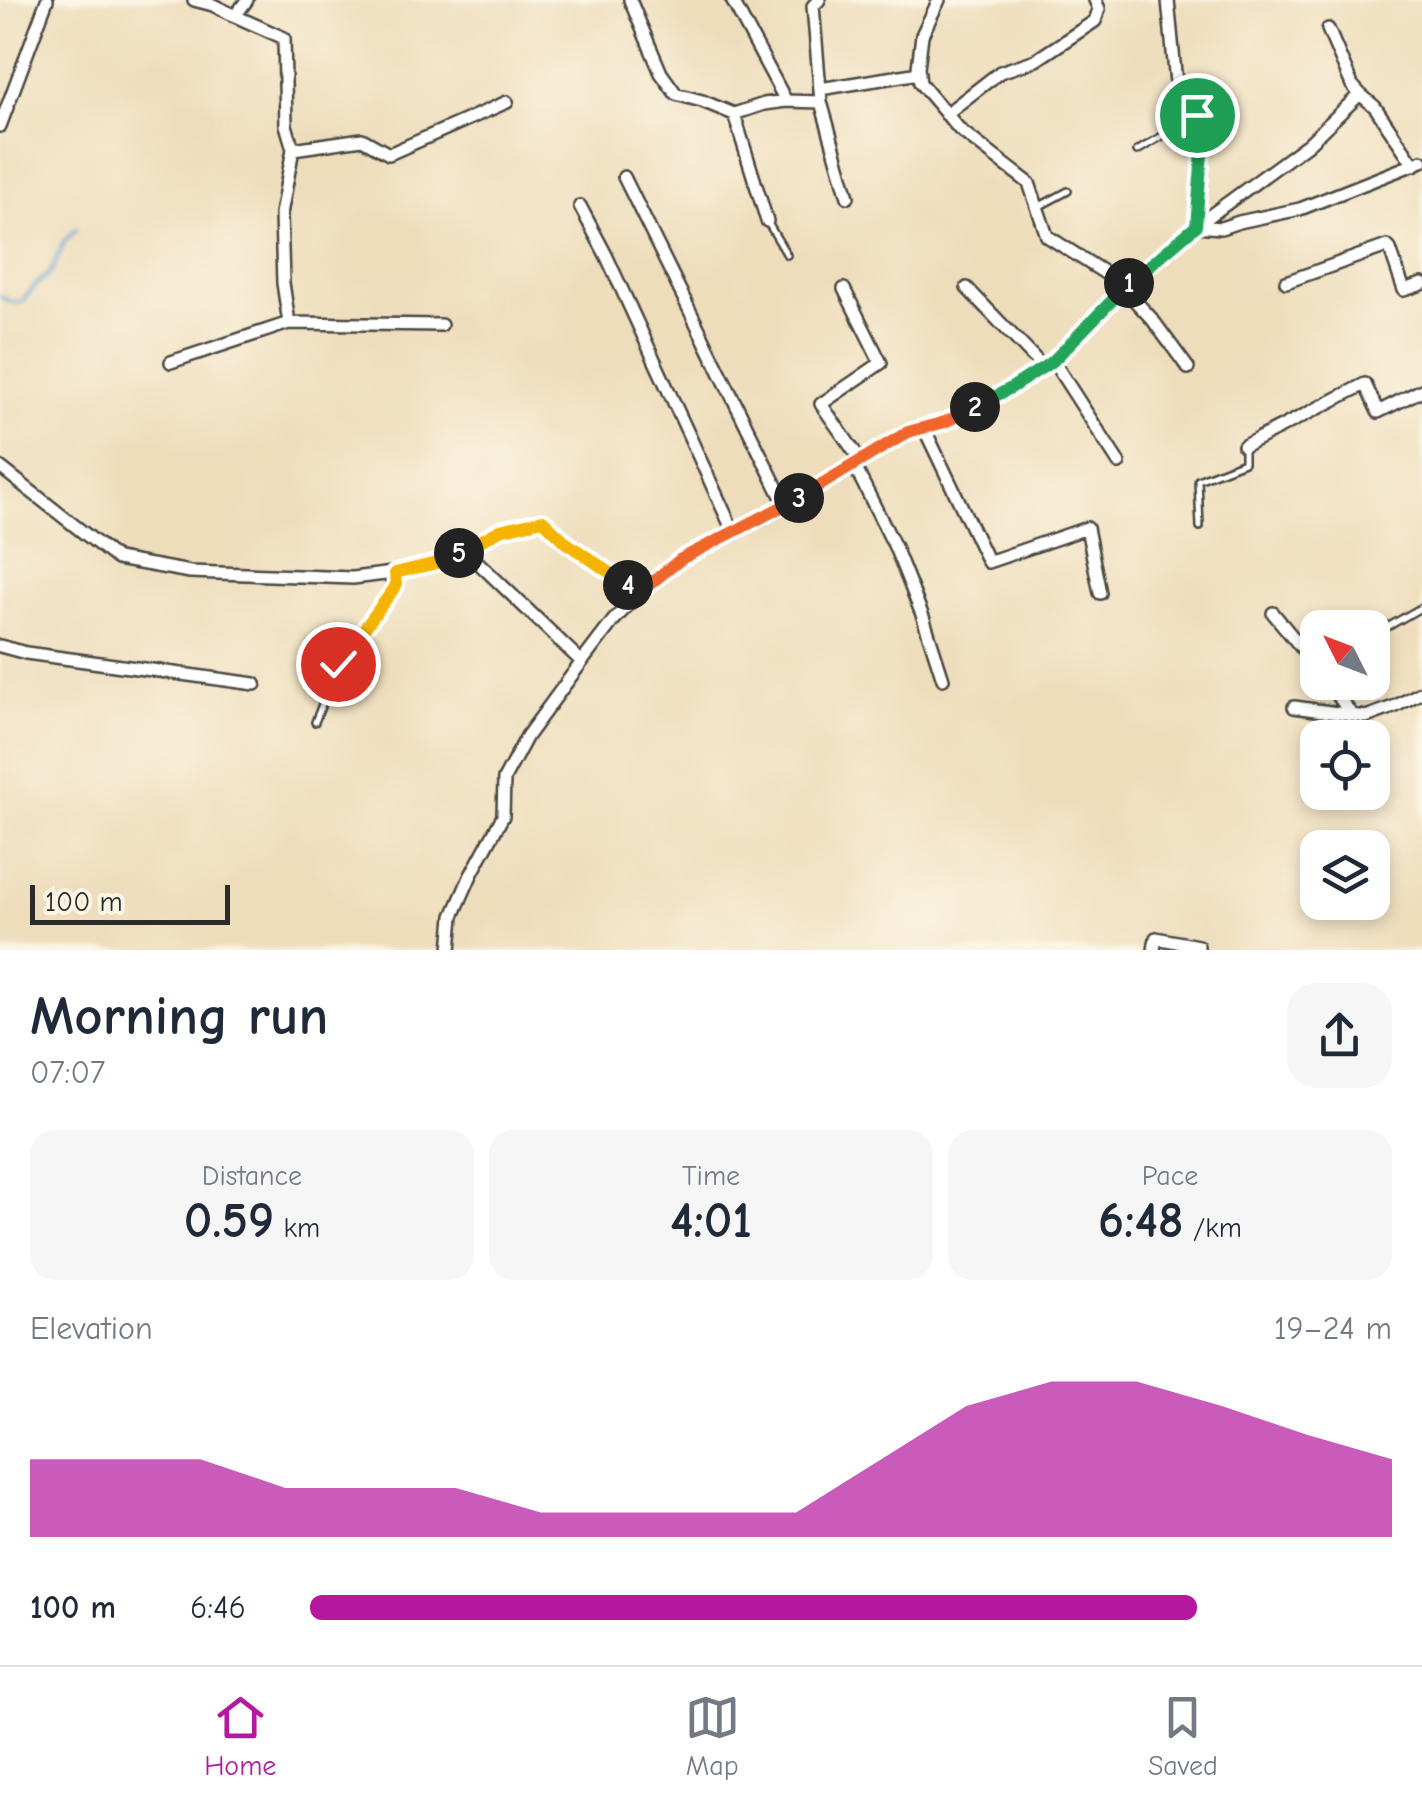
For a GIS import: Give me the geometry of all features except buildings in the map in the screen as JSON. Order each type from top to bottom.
[{"type":"street","points":[[0,126],[48,0]]},
{"type":"street","points":[[194,0],[284,38],[286,126],[293,149],[281,214],[283,283],[289,322]]},
{"type":"street","points":[[235,16],[247,0]]},
{"type":"street","points":[[630,0],[661,73],[676,94],[734,114],[764,104],[919,73]]},
{"type":"street","points":[[732,0],[786,102]]},
{"type":"street","points":[[819,0],[813,6],[820,95],[848,197]]},
{"type":"street","points":[[939,0],[922,35],[920,84],[960,130],[1029,183],[1047,236],[1123,288],[1188,368]]},
{"type":"street","points":[[946,114],[1000,72],[1036,60],[1094,20],[1100,9],[1095,0]]},
{"type":"street","points":[[1168,0],[1176,83],[1199,119],[1202,153],[1196,226]]},
{"type":"street","points":[[1196,226],[1220,228],[1300,209],[1418,163],[1376,108],[1352,85],[1328,28]]},
{"type":"street","points":[[450,950],[454,916],[503,816],[504,779],[527,736],[613,621],[640,592],[681,559],[786,506],[908,432],[945,422],[1048,364],[1123,288],[1196,226],[1308,144],[1360,94]]},
{"type":"street","points":[[293,149],[362,139],[388,154],[506,102]]},
{"type":"street","points":[[734,114],[767,221]]},
{"type":"street","points":[[624,177],[786,506]]},
{"type":"street","points":[[580,206],[734,533]]},
{"type":"street","points":[[1286,282],[1387,246],[1404,290],[1422,284]]},
{"type":"street","points":[[967,288],[1048,364],[1119,463]]},
{"type":"street","points":[[844,289],[881,363],[821,404],[858,463],[923,617],[943,680]]},
{"type":"street","points":[[171,362],[289,322],[440,325]]},
{"type":"street","points":[[1244,446],[1365,384],[1378,412],[1422,390]]},
{"type":"street","points":[[924,428],[988,562],[1087,528],[1100,593]]},
{"type":"street","points":[[0,467],[117,559],[190,572],[353,578],[445,561],[500,530],[543,520],[568,544],[640,592]]},
{"type":"street","points":[[465,550],[582,662]]},
{"type":"street","points":[[1273,613],[1300,646]]},
{"type":"street","points":[[0,646],[26,653],[255,684]]},
{"type":"street","points":[[1294,707],[1366,717],[1422,692]]},
{"type":"street","points":[[1341,700],[1352,715]]},
{"type":"street","points":[[1154,950],[1156,938],[1198,946],[1198,950]]},
{"type":"lane","points":[[1137,151],[1197,115]]},
{"type":"lane","points":[[1038,208],[1068,191]]},
{"type":"lane","points":[[767,221],[787,255]]},
{"type":"lane","points":[[1200,527],[1198,480],[1244,462],[1244,446]]},
{"type":"lane","points":[[315,722],[338,664],[396,586],[395,573]]},
{"type":"lane","points":[[1390,626],[1422,607]]},
{"type":"waterway","points":[[0,296],[21,302],[51,272],[64,242],[76,229]]},
{"type":"route","points":[[338,664],[396,586],[395,573],[445,561],[500,530],[543,520],[568,544],[640,592],[681,559],[783,508],[908,432],[945,422],[1011,388],[1053,361],[1123,288],[1196,226],[1202,153],[1197,115]]}]
